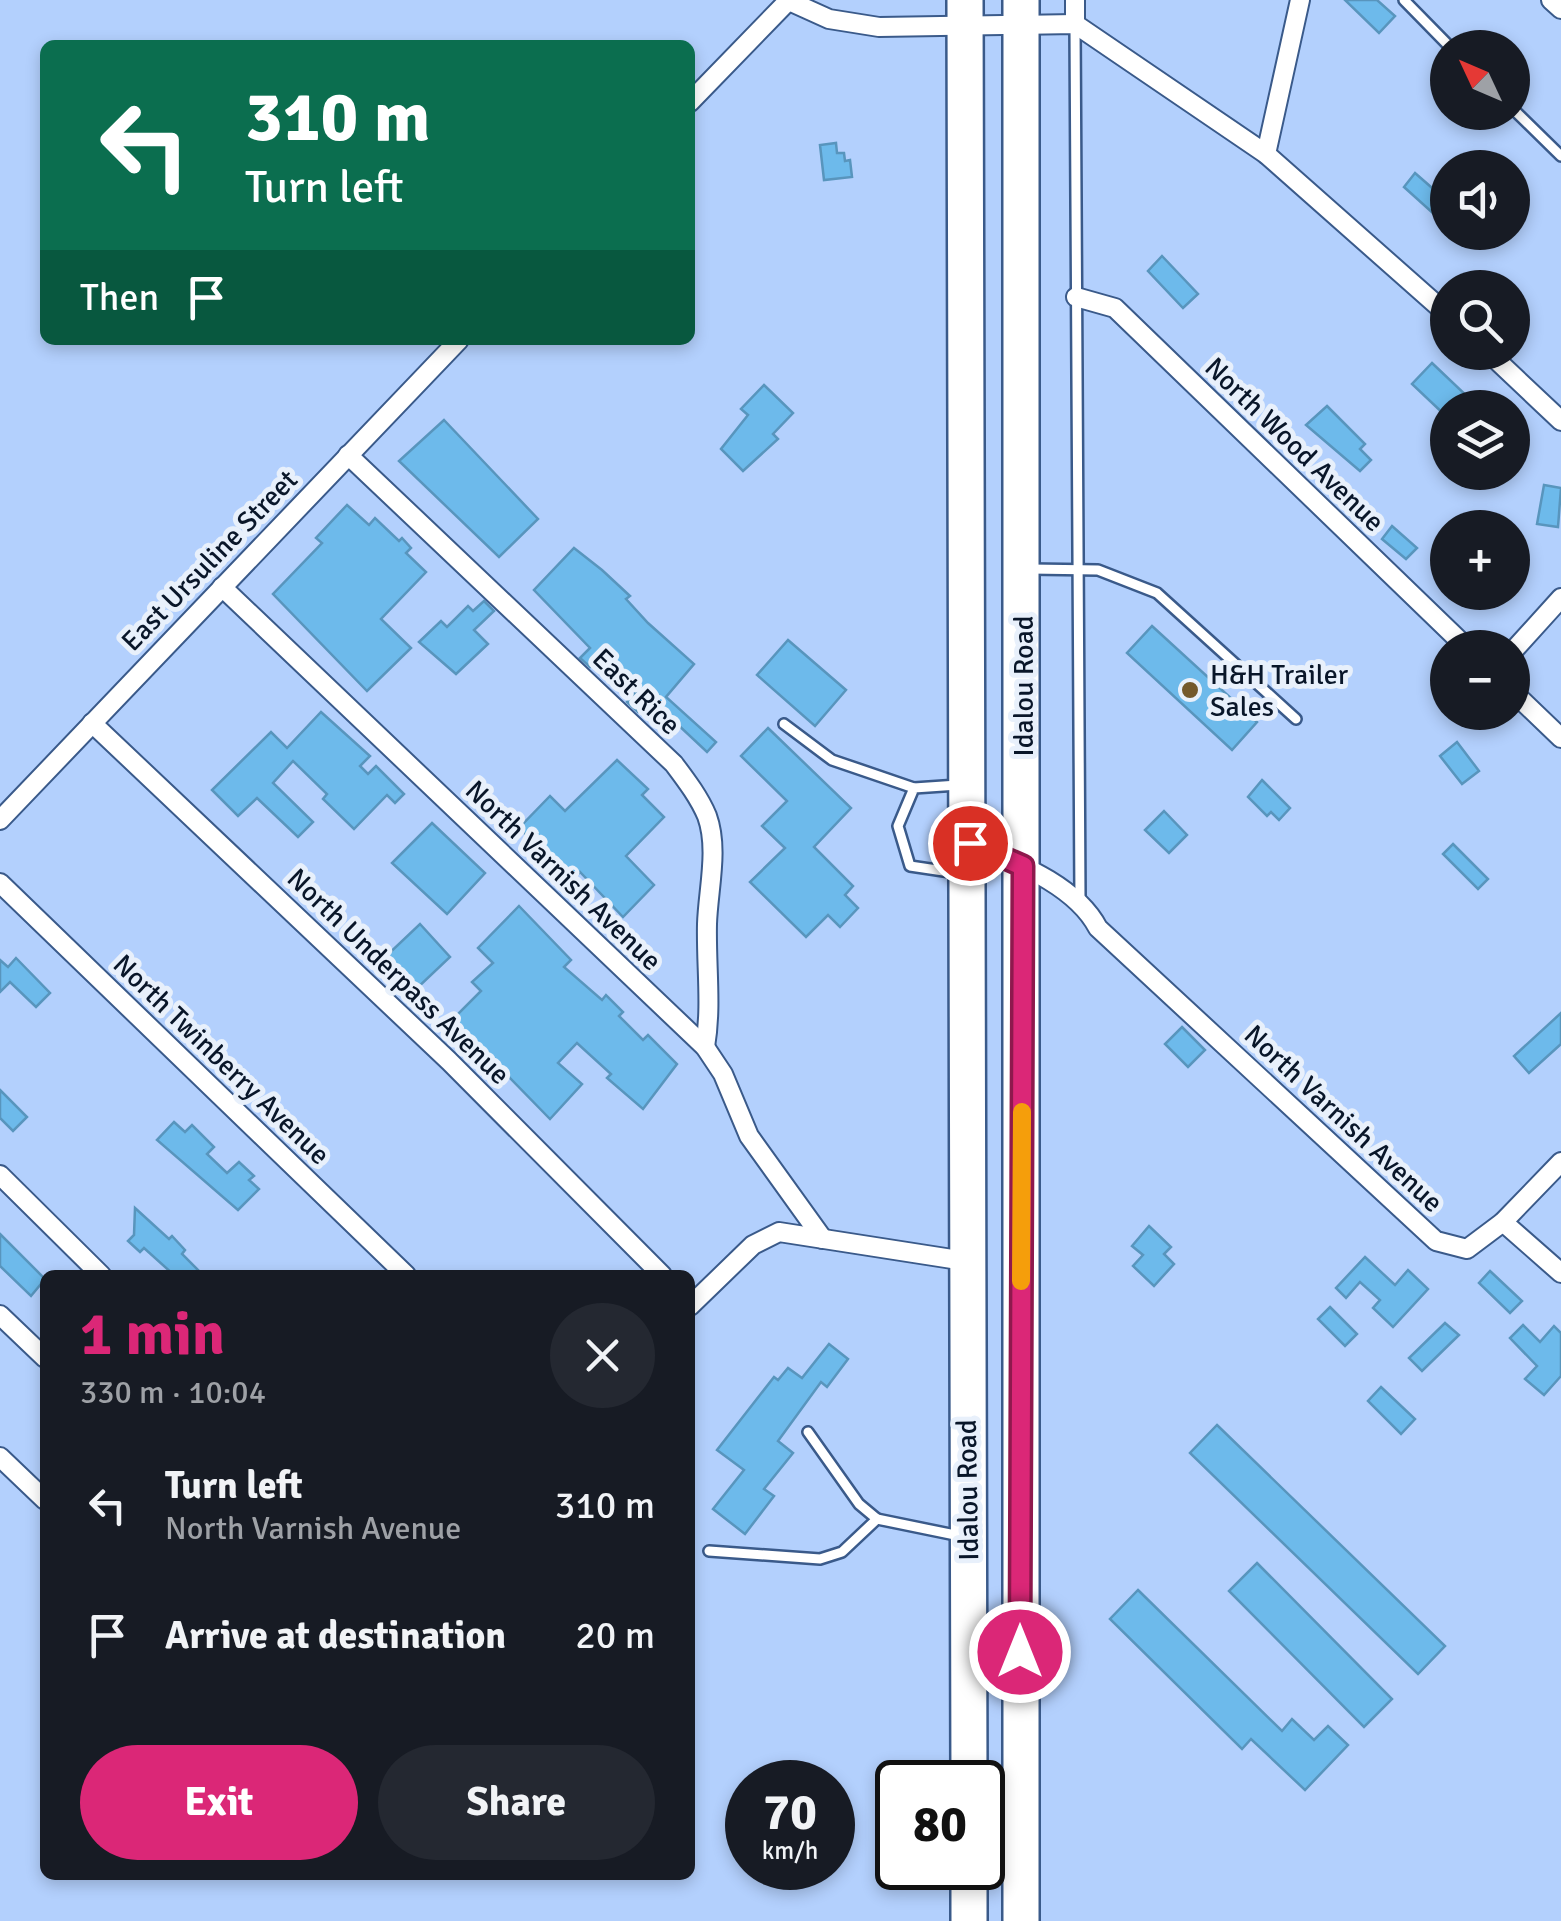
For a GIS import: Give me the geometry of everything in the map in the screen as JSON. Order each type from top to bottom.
[{"type":"highway","name":"Idalou Road","points":[[965,12],[970,784],[964,1261],[968,1760]]},
{"type":"highway","name":"Idalou Road","points":[[1021,12],[1021,1921]]},
{"type":"highway","points":[[967,1538],[1020,1537]]},
{"type":"highway","points":[[969,1890],[969,1921]]},
{"type":"street","points":[[695,97],[788,0],[809,12],[853,24],[965,12],[1021,12],[1075,24],[1266,154],[1430,299]]},
{"type":"street","points":[[1075,0],[1075,24]]},
{"type":"street","points":[[1266,154],[1300,0]]},
{"type":"street","points":[[1551,0],[1561,9]]},
{"type":"street","name":"North Wood Avenue","points":[[1076,297],[1115,308],[1448,630]]},
{"type":"street","name":"East Ursuline Street","points":[[0,820],[454,345]]},
{"type":"street","points":[[1507,370],[1561,421]]},
{"type":"street","name":"East Rice","points":[[348,455],[674,764],[692,789],[707,817],[712,844],[707,925],[710,1016],[705,1048]]},
{"type":"street","name":"North Varnish Avenue","points":[[222,587],[705,1048],[723,1074],[749,1136],[823,1239]]},
{"type":"street","points":[[1530,632],[1561,598]]},
{"type":"street","points":[[1530,708],[1561,738]]},
{"type":"street","name":"North Underpass Avenue","points":[[92,723],[449,1061],[657,1270]]},
{"type":"street","name":"North Varnish Avenue","points":[[970,859],[1023,866],[1080,902],[1098,928],[1419,1228],[1451,1245],[1468,1249],[1503,1222]]},
{"type":"street","name":"North Twinberry Avenue","points":[[0,883],[401,1270]]},
{"type":"street","points":[[1561,1162],[1503,1222],[1561,1273]]},
{"type":"street","points":[[0,1175],[96,1270]]},
{"type":"street","points":[[695,1300],[764,1238],[790,1230],[823,1239],[964,1261]]},
{"type":"street","points":[[0,1315],[40,1353]]},
{"type":"street","points":[[0,1457],[40,1495]]},
{"type":"lane","points":[[1404,0],[1433,30]]},
{"type":"lane","points":[[1075,24],[1080,902]]},
{"type":"lane","points":[[1530,126],[1561,156]]},
{"type":"lane","points":[[1022,568],[1098,570],[1157,593],[1296,720]]},
{"type":"lane","points":[[784,724],[832,760],[914,788],[970,784]]},
{"type":"lane","points":[[914,788],[898,826],[910,866],[970,859]]},
{"type":"lane","points":[[808,1432],[859,1504],[877,1520],[967,1538]]},
{"type":"lane","points":[[709,1550],[820,1559],[842,1552],[877,1520]]},
{"type":"building","points":[[1345,0],[1377,0],[1395,16],[1379,33]]},
{"type":"building","points":[[836,143],[837,153],[844,153],[845,161],[850,160],[852,177],[824,180],[820,145]]},
{"type":"building","points":[[1415,173],[1430,186],[1430,210],[1404,187]]},
{"type":"building","points":[[1162,256],[1198,294],[1183,308],[1148,271]]},
{"type":"building","points":[[1430,365],[1430,370],[1439,370],[1460,390],[1430,390],[1430,401],[1412,384]]},
{"type":"building","points":[[764,385],[793,413],[773,434],[778,439],[743,471],[721,449],[748,415],[741,409]]},
{"type":"building","points":[[1327,406],[1365,444],[1360,449],[1371,460],[1360,471],[1306,425]]},
{"type":"building","points":[[444,420],[538,519],[499,557],[399,461]]},
{"type":"building","points":[[1544,485],[1561,488],[1558,527],[1537,524]]},
{"type":"building","points":[[347,505],[369,525],[375,518],[399,541],[402,538],[411,548],[406,553],[426,572],[381,619],[411,648],[367,691],[273,594],[322,543],[316,538]]},
{"type":"building","points":[[1392,526],[1417,548],[1406,559],[1382,539]]},
{"type":"building","points":[[574,548],[630,596],[626,599],[648,623],[694,664],[666,697],[716,742],[707,752],[658,706],[654,710],[646,704],[638,712],[627,702],[636,692],[600,657],[590,667],[580,658],[590,648],[534,590]]},
{"type":"building","points":[[484,601],[494,611],[474,630],[488,644],[456,674],[419,642],[441,621],[447,627],[468,606],[473,611]]},
{"type":"building","points":[[1152,626],[1257,722],[1232,750],[1127,653]]},
{"type":"building","points":[[788,640],[846,690],[815,726],[757,675]]},
{"type":"building","points":[[321,712],[370,756],[360,766],[368,774],[376,766],[404,794],[395,803],[387,795],[354,829],[323,799],[327,794],[293,761],[273,783],[313,822],[298,837],[257,798],[238,816],[212,790],[271,732],[287,748]]},
{"type":"building","points":[[768,728],[851,808],[814,847],[853,886],[845,895],[858,908],[840,927],[828,915],[806,937],[750,882],[785,848],[762,826],[787,801],[741,756]]},
{"type":"building","points":[[1457,742],[1479,771],[1462,784],[1440,756]]},
{"type":"building","points":[[617,760],[648,789],[642,795],[664,817],[626,856],[654,885],[623,917],[580,872],[572,880],[519,828],[550,796],[565,811]]},
{"type":"building","points":[[1262,780],[1290,808],[1279,820],[1271,812],[1267,816],[1248,797]]},
{"type":"building","points":[[1164,811],[1187,835],[1169,853],[1145,830]]},
{"type":"building","points":[[432,823],[485,873],[447,914],[392,863]]},
{"type":"building","points":[[1453,844],[1488,879],[1478,889],[1443,854]]},
{"type":"building","points":[[519,906],[571,960],[564,967],[602,1000],[606,995],[623,1012],[619,1016],[643,1040],[648,1035],[677,1064],[643,1109],[607,1078],[611,1074],[577,1043],[558,1063],[582,1084],[550,1119],[462,1029],[455,1035],[446,1026],[481,991],[472,982],[493,963],[478,948]]},
{"type":"building","points":[[420,924],[450,957],[413,992],[382,960]]},
{"type":"building","points":[[16,958],[50,993],[36,1007],[10,982],[0,992],[0,960],[8,967]]},
{"type":"building","points":[[1561,1013],[1561,1044],[1529,1073],[1514,1056]]},
{"type":"building","points":[[1182,1027],[1205,1050],[1188,1067],[1165,1044]]},
{"type":"building","points":[[0,1090],[27,1117],[13,1131],[0,1118]]},
{"type":"building","points":[[174,1122],[185,1132],[192,1125],[214,1147],[207,1154],[227,1173],[239,1162],[254,1176],[249,1180],[259,1189],[238,1210],[157,1140]]},
{"type":"building","points":[[135,1208],[169,1239],[172,1236],[198,1270],[168,1270],[144,1248],[140,1252],[128,1241],[134,1235]]},
{"type":"building","points":[[1149,1226],[1171,1247],[1164,1254],[1174,1264],[1154,1286],[1133,1266],[1143,1255],[1132,1246]]},
{"type":"building","points":[[0,1234],[40,1274],[40,1285],[31,1296],[0,1266]]},
{"type":"building","points":[[1365,1257],[1395,1285],[1408,1270],[1428,1289],[1393,1327],[1373,1308],[1380,1300],[1360,1282],[1346,1298],[1336,1288]]},
{"type":"building","points":[[1490,1271],[1522,1301],[1510,1313],[1479,1283]]},
{"type":"building","points":[[1330,1307],[1357,1334],[1345,1346],[1318,1319]]},
{"type":"building","points":[[1445,1323],[1459,1335],[1422,1371],[1409,1358]]},
{"type":"building","points":[[1523,1325],[1540,1342],[1554,1326],[1561,1333],[1561,1376],[1544,1395],[1525,1379],[1537,1366],[1510,1338]]},
{"type":"building","points":[[829,1344],[848,1359],[827,1387],[821,1382],[778,1441],[793,1453],[764,1489],[774,1496],[745,1534],[713,1509],[744,1470],[717,1450],[774,1377],[778,1380],[788,1368],[802,1378]]},
{"type":"building","points":[[1381,1387],[1415,1419],[1401,1434],[1368,1401]]},
{"type":"building","points":[[1217,1425],[1445,1646],[1418,1674],[1190,1453]]},
{"type":"building","points":[[1257,1563],[1392,1699],[1364,1727],[1229,1591]]},
{"type":"building","points":[[1138,1590],[1282,1731],[1292,1719],[1314,1740],[1328,1726],[1348,1745],[1305,1790],[1251,1739],[1242,1749],[1110,1619]]},
{"type":"slow traffic","points":[[1021,1281],[1022,1112]]},
{"type":"place","name":"H&H Trailer Sales","points":[[1190,690]]},
{"type":"route","points":[[970,843],[1023,866],[1020,1652]]}]
